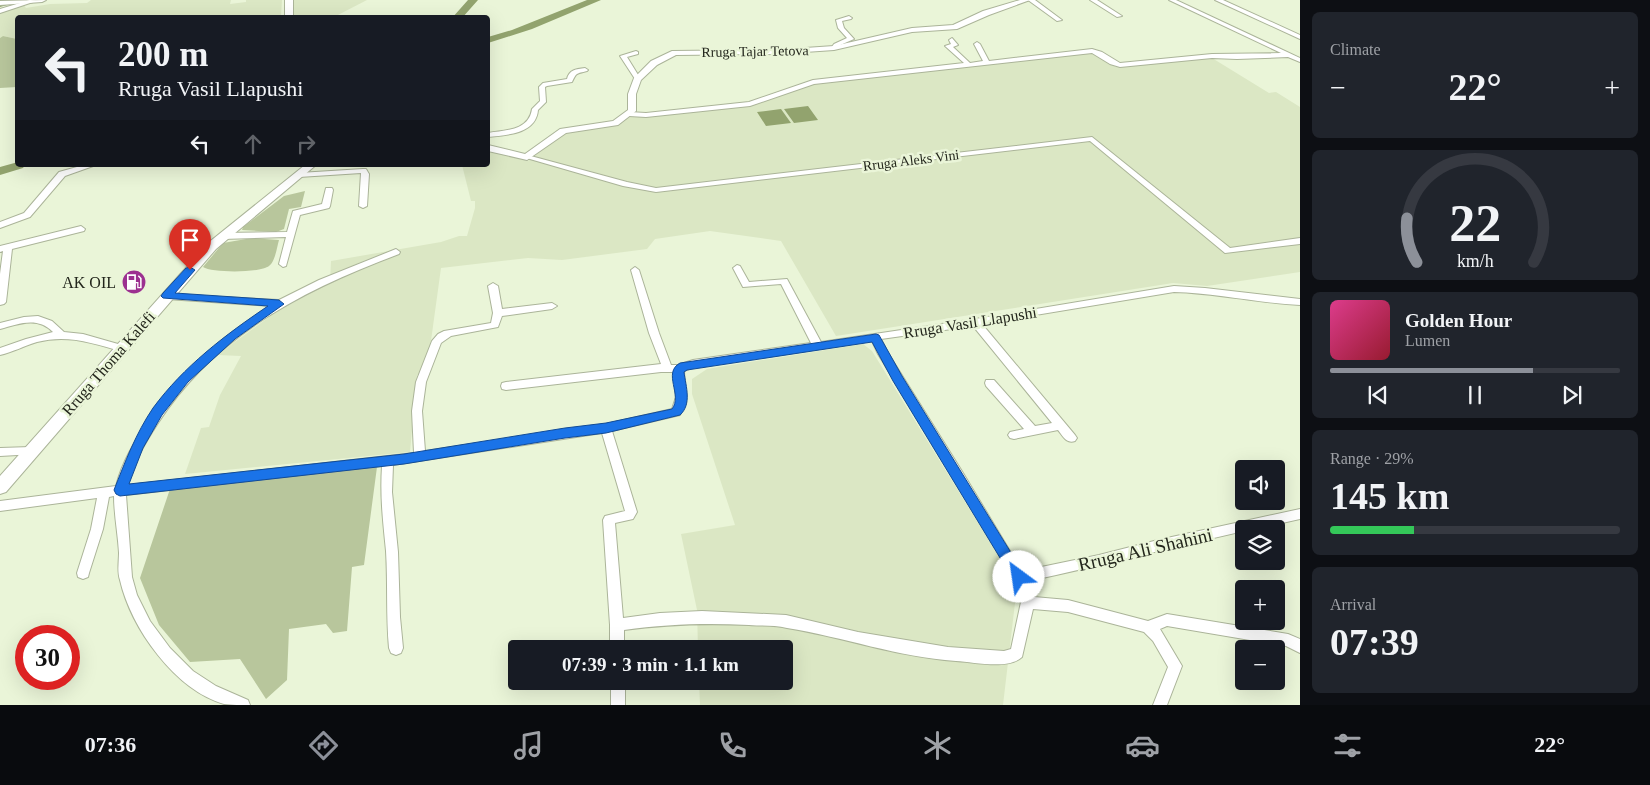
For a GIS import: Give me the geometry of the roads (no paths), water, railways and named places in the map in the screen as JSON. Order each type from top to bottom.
[{"type":"main road","points":[[289,0],[289,15]]},
{"type":"main road","points":[[8,3],[38,1]]},
{"type":"main road","name":"Rruga Thoma Kalefi","points":[[0,487],[222,236],[309,167]]},
{"type":"street","name":"Rruga Tajar Tetova","points":[[637,78],[654,62],[675,53],[776,52],[834,48],[912,30],[954,27],[986,13],[1027,0]]},
{"type":"street","points":[[1030,0],[1059,20]]},
{"type":"street","points":[[1094,0],[1119,16]]},
{"type":"street","points":[[1172,0],[1296,58]]},
{"type":"street","points":[[1218,0],[1300,37]]},
{"type":"street","points":[[0,10],[38,1]]},
{"type":"street","points":[[834,48],[836,45],[851,39],[842,28],[840,20],[850,18]]},
{"type":"street","points":[[952,40],[955,45],[948,46],[968,64]]},
{"type":"street","points":[[976,44],[987,62]]},
{"type":"street","points":[[629,114],[750,104],[808,83],[1092,51],[1098,52],[1112,63],[1120,65],[1212,56],[1296,58]]},
{"type":"street","points":[[527,157],[563,131],[615,123],[629,114],[634,108],[632,92],[637,78],[623,56],[636,53]]},
{"type":"street","points":[[490,135],[524,128],[533,122],[536,116],[535,109],[543,102],[542,87],[545,84],[570,81],[571,75],[576,71],[585,70]]},
{"type":"street","name":"Rruga Aleks Vini","points":[[490,148],[656,190],[1092,140],[1228,251],[1300,241]]},
{"type":"street","points":[[0,225],[27,215],[62,174],[85,167]]},
{"type":"street","points":[[299,175],[363,171],[365,174],[363,206]]},
{"type":"street","points":[[283,264],[296,213],[326,206],[329,190]]},
{"type":"street","points":[[1,302],[4,248],[81,229]]},
{"type":"street","points":[[222,236],[290,234]]},
{"type":"street","points":[[243,705],[202,686],[164,652],[140,617],[126,579],[120,490],[137,448],[157,412],[184,379],[231,336],[279,304],[333,276],[396,252]]},
{"type":"street","points":[[737,268],[746,285],[784,281],[818,346]]},
{"type":"street","points":[[0,506],[120,490],[388,461],[606,428],[676,412],[680,408],[682,401],[673,369],[654,333],[636,270]]},
{"type":"street","points":[[420,456],[417,411],[421,382],[436,341],[440,336],[447,333],[488,328],[495,325],[498,313],[493,286]]},
{"type":"street","name":"Rruga Vasil Llapushi","points":[[506,386],[673,369],[693,364],[975,322],[1174,289],[1300,302]]},
{"type":"street","points":[[167,296],[279,304]]},
{"type":"street","points":[[498,313],[552,306]]},
{"type":"street","points":[[0,326],[26,320],[43,321],[48,322],[61,334]]},
{"type":"street","points":[[975,322],[1072,438]]},
{"type":"street","points":[[0,352],[33,340],[61,334],[78,336],[121,348]]},
{"type":"street","points":[[617,625],[660,619],[702,617],[786,621],[858,638],[948,654],[1004,658],[1013,656],[1017,652],[1028,602],[1027,591],[900,383],[876,337]]},
{"type":"street","points":[[990,383],[1033,430]]},
{"type":"street","points":[[1014,434],[1060,425]]},
{"type":"street","points":[[606,428],[631,512],[629,515],[609,520],[617,640]]},
{"type":"street","points":[[0,452],[31,451]]},
{"type":"street","points":[[388,461],[388,524],[392,552],[393,617],[396,648]]},
{"type":"street","points":[[83,573],[97,529],[104,493]]},
{"type":"street","name":"Rruga Ali Shahini","points":[[1019,577],[1099,561],[1158,545],[1300,514]]},
{"type":"street","points":[[1028,602],[1068,606],[1148,627],[1161,641],[1175,666],[1160,705]]},
{"type":"street","points":[[1148,627],[1167,620],[1176,621],[1288,640],[1300,646]]},
{"type":"street","points":[[618,690],[618,705]]},
{"type":"waterway","points":[[0,5],[21,0]]},
{"type":"waterway","points":[[459,15],[473,0]]},
{"type":"waterway","points":[[490,39],[515,32],[596,0]]},
{"type":"waterway","points":[[0,171],[15,166]]},
{"type":"place","name":"AK OIL","points":[[134,282]]}]
